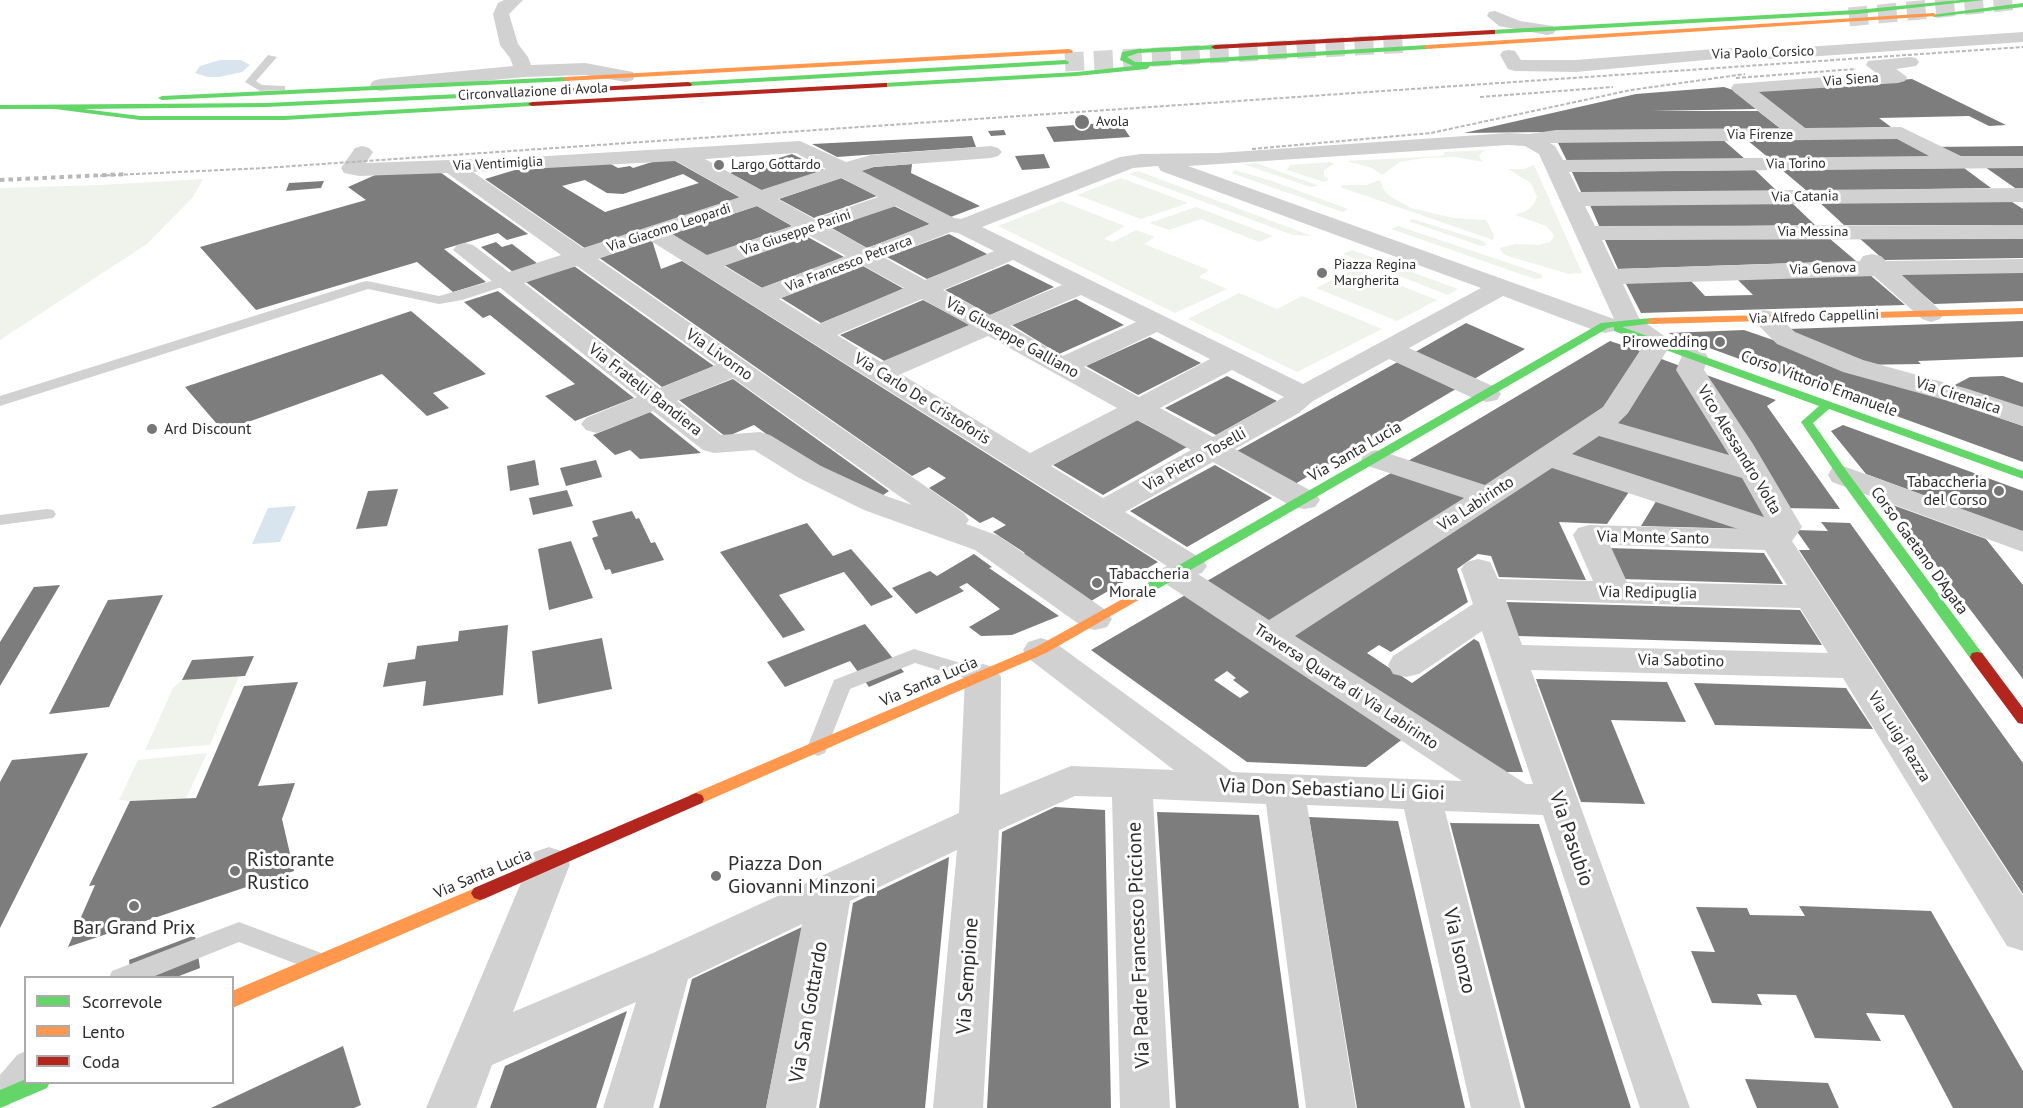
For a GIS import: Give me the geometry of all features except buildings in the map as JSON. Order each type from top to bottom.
[{"type":"street","points":[[515,0],[504,7],[501,14],[509,45],[519,57],[524,71]]},
{"type":"street","points":[[1981,0],[1857,12],[1138,51],[1125,54],[1123,58],[1134,64],[1147,64],[1906,18],[2023,5]]},
{"type":"street","points":[[1492,8],[1518,26],[1546,30]]},
{"type":"street","points":[[1474,34],[1492,27],[1497,22],[1492,8]]},
{"type":"street","name":"Via Paolo Corsico","points":[[1509,55],[1515,64],[1576,66],[1727,53],[1777,54],[2023,37]]},
{"type":"street","points":[[1111,49],[1218,48]]},
{"type":"street","points":[[58,108],[140,99],[1062,57],[1080,52]]},
{"type":"street","name":"Via Siena","points":[[1800,134],[1741,88],[1898,77],[1875,65],[2023,55]]},
{"type":"street","name":"Circonvallazione di Avola","points":[[0,107],[266,105],[534,93],[1062,57]]},
{"type":"street","points":[[1077,74],[1095,69],[1099,61],[1096,58]]},
{"type":"street","points":[[58,108],[140,118],[284,118],[1077,74],[1227,59]]},
{"type":"street","points":[[345,90],[447,77],[524,71],[585,69],[626,76]]},
{"type":"street","name":"Via Firenze","points":[[1153,161],[1508,139],[1529,140],[1557,136],[1901,133],[1961,162],[2020,197]]},
{"type":"street","points":[[1731,134],[1931,314]]},
{"type":"street","points":[[1529,140],[1548,150],[1562,166],[1615,276],[1628,322],[1658,344]]},
{"type":"street","points":[[715,174],[784,148],[800,147],[839,172],[892,200],[1296,401]]},
{"type":"street","name":"Via Ventimiglia","points":[[362,152],[352,168],[359,170],[451,166],[784,148]]},
{"type":"street","name":"Via Giacomo Leopardi","points":[[506,281],[871,160],[991,152]]},
{"type":"street","name":"Via Giuseppe Galliano","points":[[671,154],[759,198],[1304,500]]},
{"type":"street","points":[[1153,161],[1605,325]]},
{"type":"street","name":"Via Francesco Petrarca","points":[[759,298],[1128,162],[1153,161]]},
{"type":"street","name":"Via Torino","points":[[1562,166],[2023,162]]},
{"type":"street","name":"Via Livorno","points":[[451,166],[987,543]]},
{"type":"street","name":"Via Catania","points":[[1579,199],[2020,197]]},
{"type":"street","name":"Via Giuseppe Parini","points":[[705,264],[892,200]]},
{"type":"street","name":"Via Carlo De Cristoforis","points":[[654,232],[1102,512],[1182,570]]},
{"type":"street","name":"Via Messina","points":[[1594,233],[2023,232]]},
{"type":"street","name":"Via Fratelli Bandiera","points":[[465,250],[714,444],[760,441],[810,472],[875,503],[987,543],[1095,619]]},
{"type":"street","points":[[817,334],[1006,255]]},
{"type":"street","name":"Via Genova","points":[[1615,276],[1880,267],[2023,266]]},
{"type":"street","name":"Via Pietro Toselli","points":[[1102,512],[1296,401],[1397,353],[1502,287]]},
{"type":"street","points":[[880,374],[1073,289]]},
{"type":"street","name":"Via Alfredo Cappellini","points":[[1605,325],[1628,322],[2023,311]]},
{"type":"street","name":"Via Cirenaica","points":[[1764,318],[1786,338],[1853,366],[2023,417]]},
{"type":"street","name":"Corso Vittorio Emanuele","points":[[1605,325],[2023,475]]},
{"type":"street","name":"Via Santa Lucia","points":[[234,999],[1041,650],[1605,325]]},
{"type":"street","points":[[1063,366],[1148,327]]},
{"type":"street","name":"Via Labirinto","points":[[1268,637],[1614,413],[1658,344]]},
{"type":"street","points":[[1397,353],[1487,394]]},
{"type":"street","name":"Vico Alessandro Volta","points":[[1694,357],[1690,370],[1738,444],[1786,527],[1776,540]]},
{"type":"street","points":[[1029,466],[1222,364]]},
{"type":"street","points":[[596,424],[736,367]]},
{"type":"street","name":"Corso Gaetano D'Agata","points":[[1827,405],[1807,422],[1843,475],[2023,719]]},
{"type":"street","points":[[1593,425],[1752,471]]},
{"type":"street","points":[[1547,456],[1757,525],[1776,540]]},
{"type":"street","points":[[1376,459],[1489,496]]},
{"type":"street","points":[[1843,475],[2019,544]]},
{"type":"street","points":[[1618,536],[1650,489]]},
{"type":"street","name":"Via Monte Santo","points":[[1615,592],[1589,535],[1776,540]]},
{"type":"street","name":"Via Luigi Razza","points":[[1776,540],[2023,933]]},
{"type":"street","name":"Traversa Quarta di Via Labirinto","points":[[1182,570],[1268,637],[1537,799]]},
{"type":"street","points":[[1406,665],[1484,589]]},
{"type":"street","name":"Via Redipuglia","points":[[1484,589],[1812,597]]},
{"type":"street","name":"Via Pasubio","points":[[1484,589],[1508,657],[1537,799],[1665,1108]]},
{"type":"street","points":[[1041,650],[1221,785]]},
{"type":"street","name":"Via Sabotino","points":[[1508,657],[1854,666]]},
{"type":"street","name":"Via Sempione","points":[[958,1108],[978,832],[983,677]]},
{"type":"street","name":"Via Don Sebastiano Li Gioi","points":[[461,1082],[978,832],[1071,781],[1120,781],[1537,799]]},
{"type":"street","name":"Via Padre Francesco Piccione","points":[[1120,781],[1146,1108]]},
{"type":"street","points":[[1284,788],[1331,1108]]},
{"type":"street","name":"Via Isonzo","points":[[1421,794],[1496,1108]]},
{"type":"street","points":[[461,1082],[549,864]]},
{"type":"street","name":"Via San Gottardo","points":[[791,1108],[828,904]]},
{"type":"street","points":[[628,1108],[664,982]]},
{"type":"street","points":[[0,1098],[37,1084]]},
{"type":"lane","points":[[272,57],[250,82],[253,86],[273,89],[382,85]]},
{"type":"lane","points":[[0,401],[367,285],[439,300],[457,297],[506,281]]},
{"type":"lane","points":[[0,520],[47,514]]},
{"type":"lane","points":[[819,748],[842,685],[914,656],[983,677]]},
{"type":"lane","points":[[126,976],[238,932],[319,963]]},
{"type":"lane","points":[[0,1098],[24,1066]]},
{"type":"shaded area","points":[[220,60],[241,60],[250,65],[242,72],[219,77],[208,77],[195,73],[200,66]]},
{"type":"shaded area","points":[[1488,150],[1482,152],[1479,157],[1484,162],[1455,157],[1423,158],[1400,162],[1382,175],[1372,168],[1347,161],[1441,156],[1445,154],[1444,152]]},
{"type":"shaded area","points":[[1331,162],[1334,164],[1324,170],[1324,176],[1329,180],[1324,182],[1287,170],[1290,165]]},
{"type":"shaded area","points":[[1256,163],[1317,186],[1310,187],[1243,164]]},
{"type":"shaded area","points":[[1534,165],[1582,273],[1569,274],[1511,257],[1503,254],[1500,248],[1516,244],[1539,245],[1550,242],[1554,237],[1546,226],[1515,215],[1528,210],[1537,197],[1531,183],[1508,169],[1524,169]]},
{"type":"shaded area","points":[[1235,170],[1348,209],[1343,212],[1231,173]]},
{"type":"shaded area","points":[[1138,171],[1312,236],[1293,235],[1129,174]]},
{"type":"shaded area","points":[[1121,178],[1188,203],[1141,219],[1077,195]]},
{"type":"shaded area","points":[[203,179],[193,197],[147,244],[0,340],[0,188]]},
{"type":"shaded area","points":[[1380,180],[1384,190],[1391,197],[1411,208],[1453,218],[1486,220],[1494,235],[1493,240],[1340,187],[1366,185]]},
{"type":"shaded area","points":[[1061,201],[1125,226],[1104,239],[1113,242],[1136,230],[1155,237],[1144,244],[1209,270],[1199,277],[1227,289],[1175,313],[998,226]]},
{"type":"shaded area","points":[[1196,207],[1273,236],[1259,242],[1201,219],[1169,230],[1149,223]]},
{"type":"shaded area","points":[[1410,220],[1483,241],[1487,245],[1481,246],[1411,222]]},
{"type":"shaded area","points":[[1398,226],[1541,274],[1543,278],[1535,279],[1391,229]]},
{"type":"shaded area","points":[[1352,250],[1458,289],[1448,295],[1343,254]]},
{"type":"shaded area","points":[[1356,268],[1437,300],[1397,321],[1316,288]]},
{"type":"shaded area","points":[[1239,293],[1277,309],[1302,296],[1382,329],[1297,372],[1188,319]]},
{"type":"shaded area","points":[[296,506],[280,542],[252,544],[268,508]]},
{"type":"shaded area","points":[[239,676],[210,745],[145,750],[173,688],[182,680]]},
{"type":"shaded area","points":[[207,753],[186,799],[119,800],[138,760]]},
{"type":"tunnel","points":[[1849,17],[2021,0]]},
{"type":"tunnel","points":[[1065,62],[1411,43]]},
{"type":"railway","points":[[94,176],[264,168],[2023,47]]},
{"type":"railway","points":[[1736,78],[1856,69]]},
{"type":"railway","points":[[1252,149],[1431,133],[1631,90],[1745,74]]},
{"type":"railway","points":[[1480,97],[1613,87]]},
{"type":"railway","points":[[0,180],[127,174]]},
{"type":"traffic: fast","points":[[1492,32],[1857,12],[1981,0]]},
{"type":"traffic: fast","points":[[1934,15],[2023,5]]},
{"type":"traffic: fast","points":[[1215,47],[1138,51],[1125,54],[1123,58],[1134,64],[1147,64],[1427,47]]},
{"type":"traffic: fast","points":[[688,84],[1065,62]]},
{"type":"traffic: fast","points":[[884,85],[1077,74],[1147,67]]},
{"type":"traffic: fast","points":[[162,98],[566,79]]},
{"type":"traffic: fast","points":[[0,107],[266,105],[503,94]]},
{"type":"traffic: fast","points":[[58,108],[140,118],[284,118],[532,104]]},
{"type":"traffic: fast","points":[[1144,591],[1605,325],[1651,321]]},
{"type":"traffic: fast","points":[[1618,329],[2023,475]]},
{"type":"traffic: fast","points":[[1827,405],[1807,422],[1843,475],[1977,657]]},
{"type":"traffic: fast","points":[[0,1100],[36,1084]]},
{"type":"traffic: slow","points":[[1427,47],[1934,15]]},
{"type":"traffic: slow","points":[[566,79],[1069,51]]},
{"type":"traffic: slow","points":[[1651,321],[2023,311]]},
{"type":"traffic: slow","points":[[696,799],[1041,650],[1144,591]]},
{"type":"traffic: slow","points":[[234,999],[480,893]]},
{"type":"traffic: jam","points":[[1215,47],[1492,32]]},
{"type":"traffic: jam","points":[[503,94],[688,84]]},
{"type":"traffic: jam","points":[[532,104],[884,85]]},
{"type":"traffic: jam","points":[[1977,657],[2023,719]]},
{"type":"traffic: jam","points":[[480,893],[696,799]]},
{"type":"place","name":"Avola","points":[[1082,122]]},
{"type":"place","name":"Largo Gottardo","points":[[719,165]]},
{"type":"place","name":"Piazza Regina Margherita","points":[[1322,273]]},
{"type":"place","name":"Pirowedding","points":[[1720,342]]},
{"type":"place","name":"Ard Discount","points":[[152,429]]},
{"type":"place","name":"Tabaccheria del Corso","points":[[1999,491]]},
{"type":"place","name":"Tabaccheria Morale","points":[[1097,583]]},
{"type":"place","name":"Ristorante Rustico","points":[[235,871]]},
{"type":"place","name":"Piazza Don Giovanni Minzoni","points":[[716,876]]},
{"type":"place","name":"Bar Grand Prix","points":[[134,906]]}]
